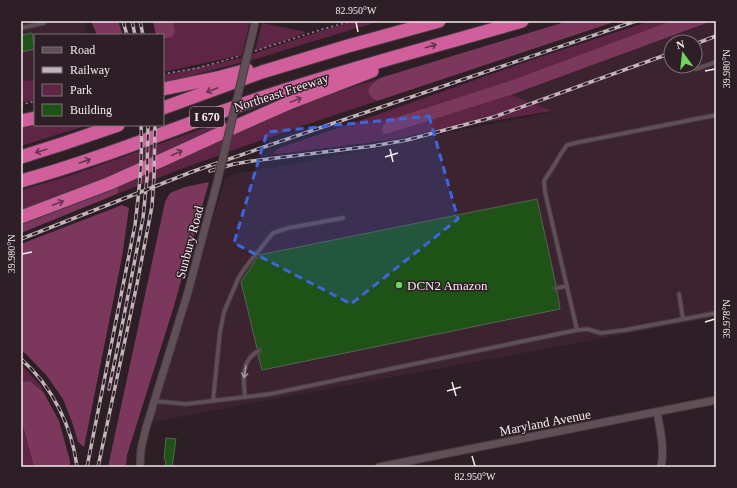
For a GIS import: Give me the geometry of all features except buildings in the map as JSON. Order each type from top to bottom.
[{"type":"highway","name":"Northeast Freeway","points":[[164,108],[262,72],[438,21]]},
{"type":"highway","points":[[164,89],[220,77],[379,34],[438,21]]},
{"type":"highway","name":"Northeast Freeway","points":[[21,181],[75,165],[207,117],[352,69],[522,21]]},
{"type":"highway","points":[[21,217],[108,184],[269,112],[380,68],[394,57]]},
{"type":"highway","points":[[21,120],[34,118]]},
{"type":"highway","points":[[21,157],[115,126]]},
{"type":"street","name":"Sunbury Road","points":[[140,467],[141,449],[144,437],[188,292],[217,183],[255,22]]},
{"type":"street","name":"Maryland Avenue","points":[[379,467],[716,400]]},
{"type":"street","points":[[657,412],[662,445],[661,467]]},
{"type":"lane","points":[[21,28],[44,23],[43,21]]},
{"type":"lane","points":[[703,67],[716,62]]},
{"type":"lane","points":[[577,330],[544,181],[560,155],[567,145],[716,115]]},
{"type":"lane","points":[[213,400],[220,332],[224,312],[238,279],[245,268],[273,233],[288,228],[343,218]]},
{"type":"lane","points":[[556,288],[567,286]]},
{"type":"lane","points":[[679,294],[683,319]]},
{"type":"lane","points":[[154,401],[186,404],[270,394],[577,330],[586,329],[602,333],[716,313]]},
{"type":"lane","points":[[245,397],[245,367],[249,359],[258,351]]},
{"type":"path","points":[[254,52],[326,28],[353,21]]},
{"type":"path","points":[[164,74],[198,68],[240,56]]},
{"type":"path","points":[[21,105],[34,102]]},
{"type":"highlighted area","points":[[429,116],[458,219],[351,304],[234,243],[267,132]]},
{"type":"shaded area","points":[[21,21],[85,21],[86,34],[34,34],[34,80],[21,81]]},
{"type":"shaded area","points":[[91,21],[118,21],[123,34],[97,34]]},
{"type":"shaded area","points":[[153,21],[173,21],[175,32],[172,37],[164,39],[164,34],[156,34]]},
{"type":"shaded area","points":[[568,21],[617,21],[377,101],[372,98],[368,91],[371,85],[380,78]]},
{"type":"shaded area","points":[[671,21],[712,21],[677,34],[663,34],[663,39],[511,95],[383,134],[382,128],[388,120],[512,80]]},
{"type":"shaded area","points":[[712,21],[716,21],[716,317],[151,422],[225,179],[235,174],[309,161],[551,112],[511,95],[663,39],[663,74],[703,74],[703,34],[677,34]]},
{"type":"shaded area","points":[[209,182],[174,306],[127,455],[126,467],[108,467],[165,202],[170,193],[185,187]]},
{"type":"shaded area","points":[[114,186],[119,188],[117,194],[21,233],[21,222]]},
{"type":"shaded area","points":[[122,205],[129,208],[122,257],[84,447],[78,442],[63,399],[47,376],[21,350],[21,244]]},
{"type":"shaded area","points":[[30,381],[44,393],[59,421],[70,461],[70,467],[34,467],[21,418],[21,382]]},
{"type":"green space","points":[[173,21],[250,21],[242,55],[164,72],[164,39],[175,32]]},
{"type":"green space","points":[[354,21],[380,21],[259,58],[164,83],[164,75],[241,58]]},
{"type":"green space","points":[[650,21],[671,21],[512,80],[388,120],[390,133],[511,95],[552,111],[438,130],[391,140],[278,154],[273,153],[279,148],[531,60]]},
{"type":"green space","points":[[262,23],[307,32],[255,51]]},
{"type":"green space","points":[[380,78],[371,85],[372,98],[377,101],[287,131],[181,169],[117,194],[119,188],[114,186],[273,117],[326,96]]},
{"type":"green space","points":[[34,80],[34,100],[21,103],[21,81]]},
{"type":"green space","points":[[230,119],[232,123],[76,191],[21,212],[21,190],[72,175]]},
{"type":"green space","points":[[34,121],[34,126],[85,126],[21,146],[21,124]]},
{"type":"green space","points":[[21,364],[41,386],[44,393],[30,381],[21,382]]},
{"type":"green space","points":[[21,424],[23,424],[34,467],[21,467]]},
{"type":"railway","points":[[123,21],[127,34]]},
{"type":"railway","points":[[132,21],[135,34]]},
{"type":"railway","points":[[140,21],[143,34]]},
{"type":"railway","points":[[21,239],[194,171],[636,21]]},
{"type":"railway","points":[[703,41],[716,36]]},
{"type":"railway","points":[[210,171],[234,164],[252,161],[373,146],[407,140],[494,117],[663,56]]},
{"type":"railway","points":[[87,467],[135,225],[141,162],[141,126]]},
{"type":"railway","points":[[109,389],[143,218],[147,178],[148,126]]},
{"type":"railway","points":[[98,467],[152,206],[155,126]]},
{"type":"railway","points":[[21,359],[42,382],[59,408],[70,437],[77,467]]},
{"type":"place","name":"DCN2 Amazon","points":[[399,285]]}]
